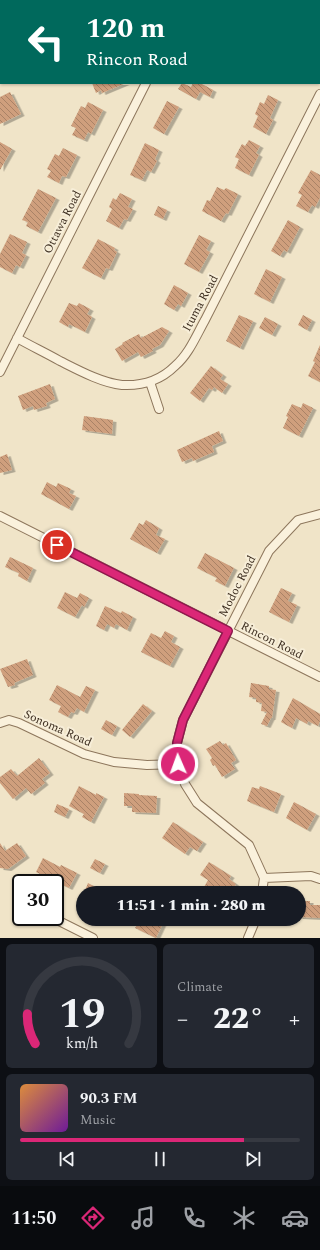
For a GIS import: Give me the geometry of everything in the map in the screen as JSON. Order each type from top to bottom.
[{"type":"street","name":"Ottawa Road","points":[[0,372],[145,84]]},
{"type":"street","name":"Ituma Road","points":[[17,338],[93,376],[122,385],[150,382],[175,367],[187,352],[209,313],[320,94]]},
{"type":"street","points":[[150,382],[159,408]]},
{"type":"street","name":"Modoc Road","points":[[264,878],[249,845],[197,803],[185,784],[178,764],[177,743],[183,720],[269,551],[298,520],[320,514]]},
{"type":"street","name":"Rincon Road","points":[[0,516],[320,677]]},
{"type":"street","name":"Sonoma Road","points":[[0,723],[9,720],[19,723],[84,754],[114,762],[147,765],[178,764]]},
{"type":"street","points":[[263,886],[264,878],[311,876],[320,879]]},
{"type":"street","points":[[64,924],[93,938]]},
{"type":"street","points":[[248,938],[253,926]]},
{"type":"building","points":[[92,84],[124,84],[102,93],[101,90],[96,93]]},
{"type":"building","points":[[181,84],[191,87],[192,84],[202,84],[213,90],[210,97],[200,92],[196,99],[178,89]]},
{"type":"building","points":[[10,92],[21,114],[0,124],[0,97]]},
{"type":"building","points":[[268,95],[278,100],[270,118],[273,120],[266,134],[253,127],[258,116],[255,114],[260,102],[264,104]]},
{"type":"building","points":[[167,101],[179,107],[164,134],[153,128]]},
{"type":"building","points":[[88,102],[103,110],[91,134],[88,132],[84,140],[72,135],[76,128],[71,126],[81,106],[85,108]]},
{"type":"building","points":[[249,140],[260,146],[256,153],[259,155],[249,175],[235,168],[239,159],[235,157],[242,144],[245,146]]},
{"type":"building","points":[[0,142],[12,149],[0,170]]},
{"type":"building","points":[[145,143],[159,150],[155,159],[157,161],[151,172],[147,170],[142,180],[130,175]]},
{"type":"building","points":[[63,148],[77,155],[66,177],[62,176],[59,183],[47,177],[51,171],[47,169],[55,154],[59,156]]},
{"type":"building","points":[[311,170],[320,175],[320,198],[315,207],[312,205],[308,212],[296,206],[302,195],[298,193]]},
{"type":"building","points":[[217,187],[224,190],[226,188],[238,194],[228,214],[226,213],[221,221],[202,211],[207,200],[210,201]]},
{"type":"building","points":[[38,189],[56,198],[38,232],[26,226],[28,222],[22,220]]},
{"type":"building","points":[[120,193],[132,199],[128,207],[133,209],[127,220],[124,219],[119,228],[106,221],[112,209],[109,207],[113,198],[116,200]]},
{"type":"building","points":[[158,206],[167,210],[163,219],[154,215]]},
{"type":"building","points":[[288,220],[300,227],[287,252],[284,250],[280,256],[271,251]]},
{"type":"building","points":[[10,234],[27,242],[22,253],[26,255],[20,267],[16,265],[12,273],[0,267],[0,254]]},
{"type":"building","points":[[199,235],[211,241],[206,250],[210,252],[199,272],[184,264]]},
{"type":"building","points":[[98,239],[115,248],[114,250],[117,252],[109,269],[106,268],[101,278],[82,268]]},
{"type":"building","points":[[266,269],[282,277],[270,302],[254,294]]},
{"type":"building","points":[[174,285],[188,293],[181,306],[178,304],[174,310],[164,304]]},
{"type":"building","points":[[69,303],[77,306],[79,303],[90,309],[87,314],[92,317],[85,332],[69,324],[68,327],[59,322]]},
{"type":"building","points":[[239,315],[253,321],[240,348],[226,341]]},
{"type":"building","points":[[303,315],[312,320],[307,330],[298,325]]},
{"type":"building","points":[[265,317],[278,324],[272,335],[259,328]]},
{"type":"building","points":[[162,327],[169,331],[160,345],[152,349],[153,351],[141,357],[138,352],[122,361],[115,349],[123,344],[122,343],[139,334],[141,338]]},
{"type":"building","points":[[320,345],[320,382],[308,376],[315,362],[313,361]]},
{"type":"building","points":[[211,366],[223,375],[220,379],[228,384],[222,393],[214,387],[212,390],[209,388],[200,401],[190,393]]},
{"type":"building","points":[[50,384],[55,399],[46,403],[47,406],[34,410],[33,406],[23,410],[18,396]]},
{"type":"building","points":[[303,403],[313,408],[299,436],[283,428],[288,417],[286,416],[292,404],[301,408]]},
{"type":"building","points":[[84,416],[113,420],[112,434],[82,430]]},
{"type":"building","points":[[219,431],[223,441],[212,446],[214,452],[193,461],[192,458],[182,462],[177,450]]},
{"type":"building","points":[[7,454],[12,470],[0,473],[0,457]]},
{"type":"building","points":[[47,482],[56,487],[58,483],[71,489],[69,493],[76,496],[69,509],[41,494]]},
{"type":"building","points":[[146,520],[159,528],[156,535],[165,539],[157,553],[130,539],[139,523],[143,525]]},
{"type":"building","points":[[205,553],[234,568],[225,586],[215,581],[217,578],[197,568]]},
{"type":"building","points":[[10,557],[33,568],[27,581],[18,576],[19,573],[5,567]]},
{"type":"building","points":[[281,588],[292,593],[288,601],[297,605],[289,622],[269,612]]},
{"type":"building","points":[[65,592],[77,598],[80,593],[89,598],[84,607],[82,605],[75,617],[57,608]]},
{"type":"building","points":[[105,606],[121,613],[122,611],[133,617],[127,630],[116,624],[114,628],[107,624],[104,630],[96,626]]},
{"type":"building","points":[[165,631],[174,636],[171,642],[180,647],[170,666],[141,652],[151,633],[161,638]]},
{"type":"building","points":[[27,659],[33,675],[14,683],[15,685],[8,687],[0,669]]},
{"type":"building","points":[[251,683],[269,686],[269,689],[276,690],[272,718],[267,726],[261,724],[267,712],[261,711],[262,703],[256,702],[256,698],[249,697]]},
{"type":"building","points":[[57,685],[80,697],[86,686],[95,690],[84,712],[77,708],[74,713],[71,712],[68,717],[58,712],[61,706],[49,700]]},
{"type":"building","points":[[293,698],[320,714],[318,726],[308,721],[307,724],[296,718],[292,728],[281,722]]},
{"type":"building","points":[[143,704],[152,711],[130,737],[122,730]]},
{"type":"building","points":[[106,720],[117,726],[112,735],[101,729]]},
{"type":"building","points":[[220,741],[223,745],[226,743],[236,760],[231,763],[235,769],[222,777],[215,765],[213,766],[210,760],[212,758],[206,749]]},
{"type":"building","points":[[39,758],[50,773],[42,779],[45,783],[31,794],[26,788],[13,799],[0,783],[0,777],[11,769],[17,776]]},
{"type":"building","points":[[79,786],[96,795],[96,793],[104,797],[91,822],[82,817],[84,814],[69,806]]},
{"type":"building","points":[[260,786],[281,794],[274,812],[247,801],[252,787],[259,789]]},
{"type":"building","points":[[124,793],[157,796],[156,813],[132,812],[132,806],[124,806]]},
{"type":"building","points":[[294,802],[316,814],[307,830],[286,818]]},
{"type":"building","points":[[57,804],[69,809],[65,817],[54,812]]},
{"type":"building","points":[[173,822],[203,842],[197,851],[190,847],[185,854],[162,838]]},
{"type":"building","points":[[0,843],[5,851],[17,843],[26,856],[8,869],[0,868]]},
{"type":"building","points":[[43,858],[60,867],[61,865],[77,873],[69,888],[64,886],[64,874],[40,874],[36,872]]},
{"type":"building","points":[[95,859],[105,864],[100,873],[90,868]]},
{"type":"building","points":[[209,862],[231,876],[229,879],[236,884],[235,886],[205,886],[208,880],[200,875]]},
{"type":"building","points":[[88,883],[94,886],[87,886]]},
{"type":"building","points":[[306,901],[310,901],[310,905],[320,905],[320,918],[306,917]]},
{"type":"building","points":[[136,926],[162,926],[156,938],[135,928]]},
{"type":"route","points":[[57,545],[228,631],[183,720],[177,743],[178,764]]}]
